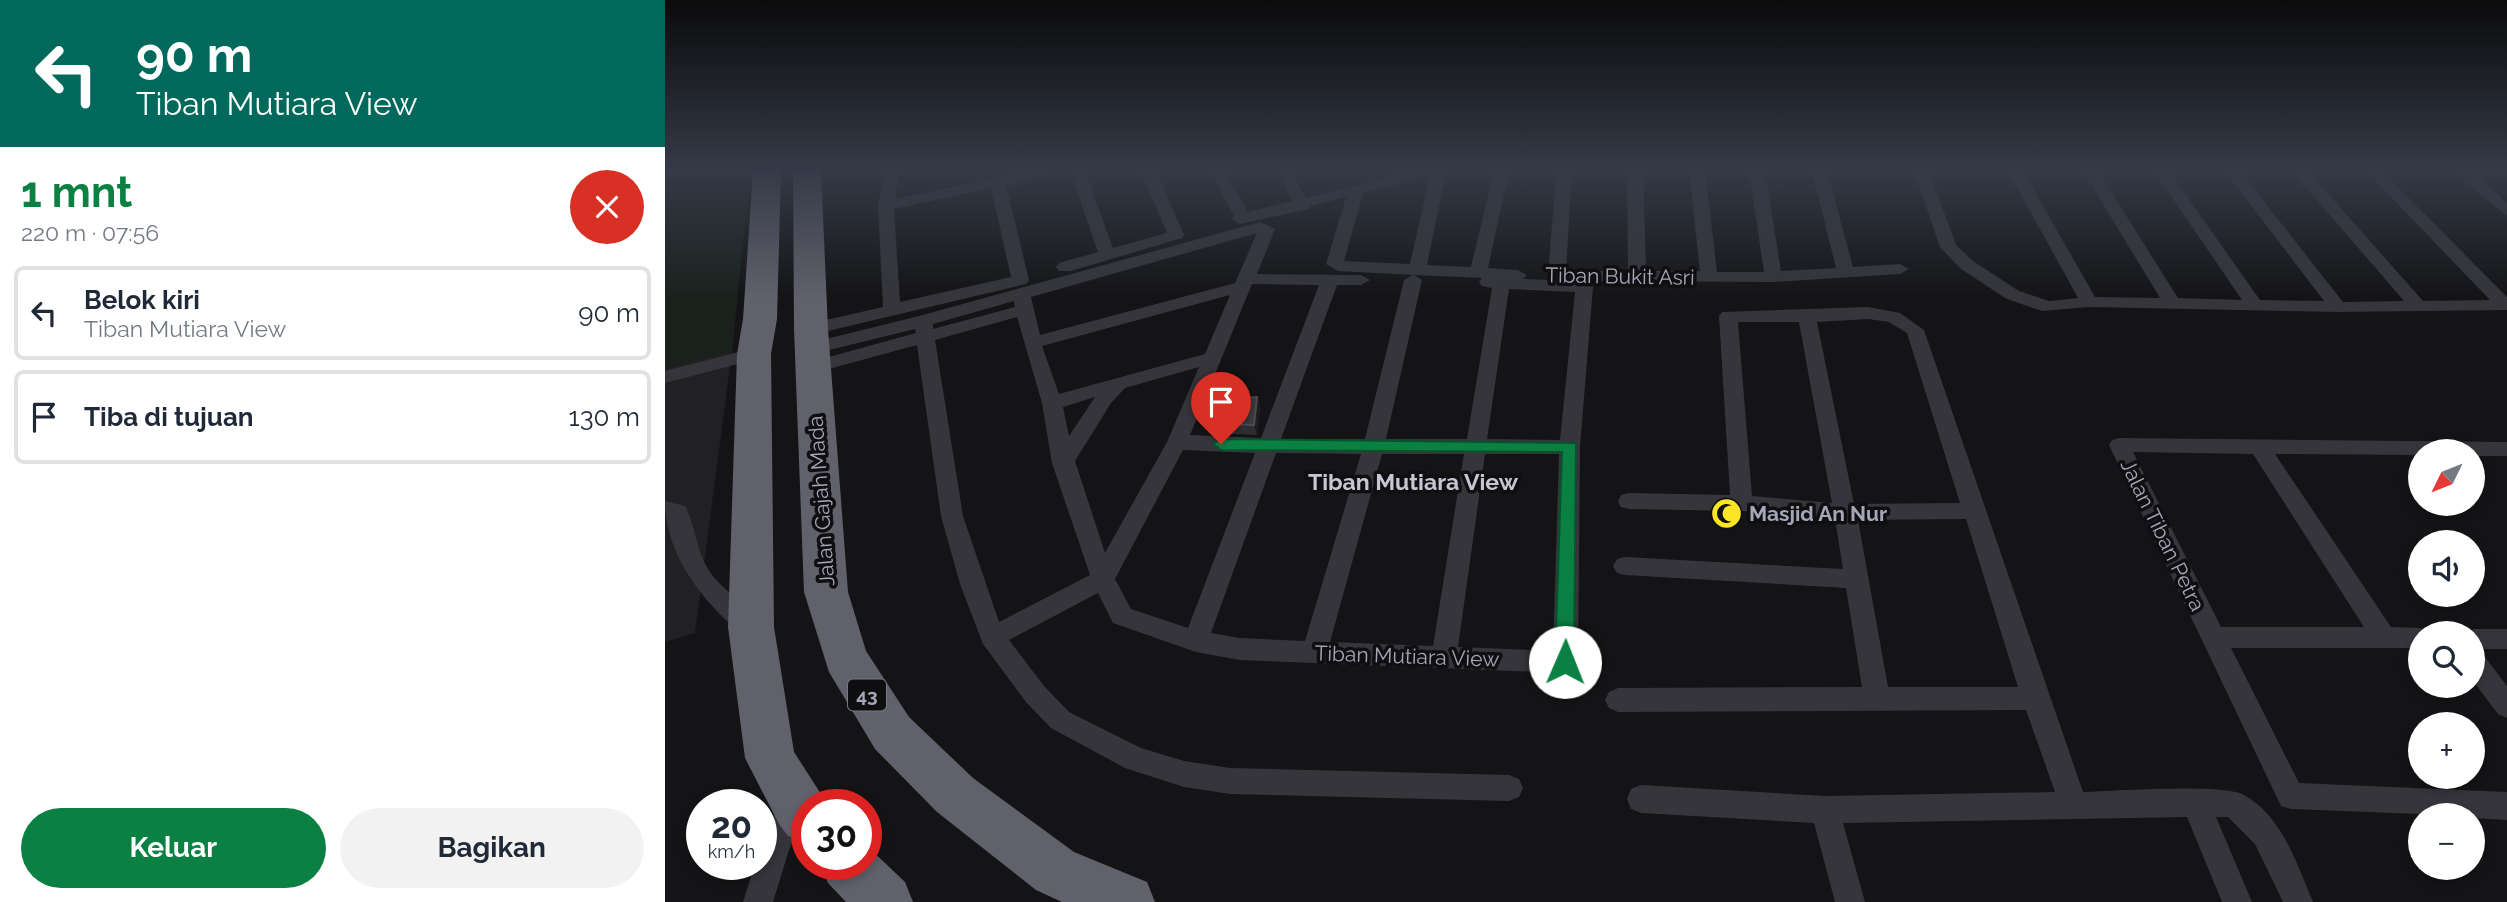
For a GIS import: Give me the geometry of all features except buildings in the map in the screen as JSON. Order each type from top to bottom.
[{"type":"highway","points":[[765,213],[760,319],[754,354],[751,627],[771,758],[791,793]]},
{"type":"highway","name":"Jalan Gajah Mada","points":[[812,213],[827,341],[826,592],[845,658],[892,733],[955,795],[1055,871],[1127,902]]},
{"type":"highway","points":[[863,880],[885,902]]},
{"type":"street","points":[[886,213],[892,311]]},
{"type":"street","name":"Tiban Mutiara View","points":[[1013,213],[1021,294],[1032,343],[1052,403],[1063,463],[1103,579],[1122,616],[1196,641],[1240,649],[1314,654],[1444,655],[1565,662],[1570,447],[1584,287],[1415,275],[1336,274],[1244,283],[1032,343]]},
{"type":"street","points":[[1092,213],[1107,254]]},
{"type":"street","points":[[1166,213],[1176,236]]},
{"type":"street","points":[[1245,213],[1252,223]]},
{"type":"street","points":[[827,341],[925,330],[1021,294],[1282,213]]},
{"type":"street","points":[[1196,641],[1266,446],[1336,274],[1335,264],[1353,213]]},
{"type":"street","points":[[1314,654],[1374,445],[1415,275],[1425,213]]},
{"type":"street","points":[[1478,273],[1492,213]]},
{"type":"street","points":[[1557,276],[1561,213]]},
{"type":"street","points":[[1636,213],[1637,276]]},
{"type":"street","points":[[1702,213],[1709,277]]},
{"type":"street","points":[[1763,213],[1773,277]]},
{"type":"street","points":[[1830,213],[1846,273]]},
{"type":"street","points":[[1936,213],[1948,247],[1955,257],[2013,295],[2032,304],[2048,307],[2089,302],[2338,307],[2506,305]]},
{"type":"street","points":[[2039,213],[2089,302]]},
{"type":"street","points":[[2116,213],[2173,304]]},
{"type":"street","points":[[2190,213],[2254,304]]},
{"type":"street","points":[[2265,213],[2338,307]]},
{"type":"street","points":[[2336,213],[2419,306]]},
{"type":"street","points":[[2415,213],[2506,305]]},
{"type":"street","points":[[827,341],[892,311],[1021,294],[1107,254],[1176,236],[1252,223],[1267,229],[1177,442],[1103,579],[992,636]]},
{"type":"street","name":"Tiban Bukit Asri","points":[[1415,275],[1478,273],[1773,277],[1900,269]]},
{"type":"street","points":[[1444,655],[1501,283]]},
{"type":"street","points":[[1742,503],[1728,316],[1885,314],[1905,321],[1915,330],[2035,698],[2073,804]]},
{"type":"street","points":[[1807,317],[1845,512],[1877,698]]},
{"type":"street","points":[[827,341],[925,330]]},
{"type":"street","points":[[925,330],[952,516],[992,636],[1034,694],[1060,720],[1135,759],[1184,774],[1230,781],[1509,788]]},
{"type":"street","points":[[665,377],[754,354]]},
{"type":"street","points":[[1052,403],[1211,358]]},
{"type":"street","points":[[1063,463],[1104,398],[1118,383]]},
{"type":"street","points":[[1177,442],[1266,446],[1570,447]]},
{"type":"street","name":"Jalan Tiban Petra","points":[[2507,449],[2119,445],[2291,796],[2507,806]]},
{"type":"street","points":[[2259,447],[2384,638]]},
{"type":"street","points":[[1629,501],[1742,503],[1845,512],[1974,511]]},
{"type":"street","points":[[665,509],[677,512],[698,576],[711,594],[751,627]]},
{"type":"street","points":[[1625,566],[1855,579]]},
{"type":"street","name":"Jalan Tiban Petra","points":[[2213,637],[2408,638]]},
{"type":"street","points":[[2485,639],[2507,639]]},
{"type":"street","points":[[2485,677],[2507,706]]},
{"type":"street","points":[[1618,700],[2035,698]]},
{"type":"street","points":[[1641,799],[1825,810],[2195,801],[2232,803],[2256,819],[2269,835],[2298,902]]},
{"type":"street","points":[[2195,801],[2237,902]]},
{"type":"street","points":[[1825,810],[1850,902]]},
{"type":"street","points":[[758,902],[776,845],[791,826]]},
{"type":"shaded area","points":[[665,213],[746,213],[732,351],[695,633],[665,642]]},
{"type":"shaded area","points":[[665,213],[746,213],[732,351],[665,369]]},
{"type":"place","name":"Masjid An Nur","points":[[1726,513]]},
{"type":"district","name":"Tiban Mutiara View","points":[[1413,481]]},
{"type":"route","points":[[1221,444],[1570,447],[1565,662]]}]
